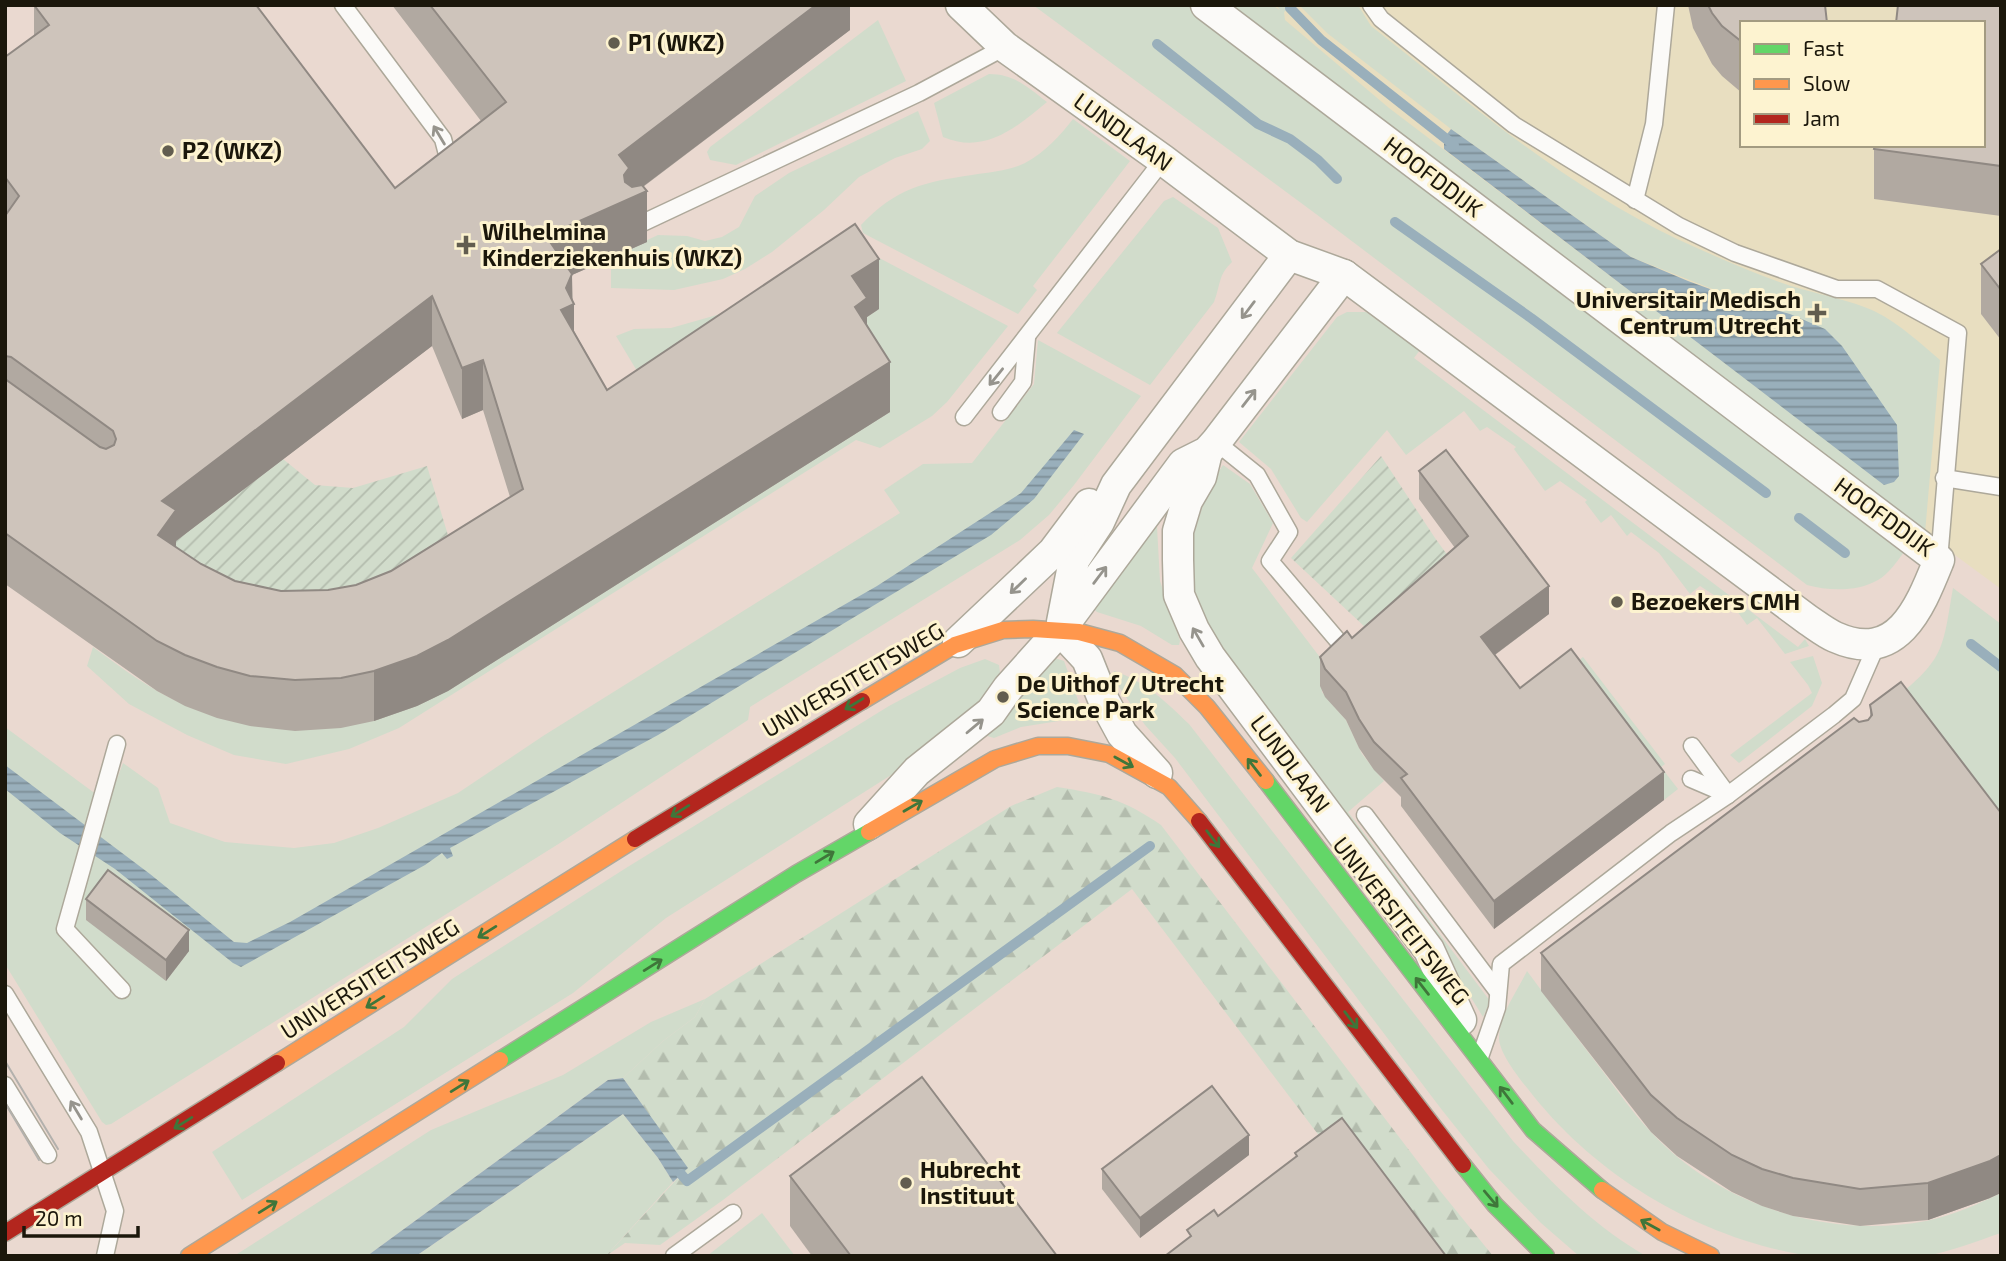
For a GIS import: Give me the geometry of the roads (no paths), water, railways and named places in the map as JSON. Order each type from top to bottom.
[{"type":"main road","name":"UNIVERSITEITSWEG","points":[[5,1233],[737,775],[955,645],[1003,630],[1060,630],[1120,643],[1175,675],[1207,707],[1237,744],[1533,1130],[1632,1215],[1711,1256]]},
{"type":"main road","points":[[189,1256],[854,840],[995,759],[1038,746],[1068,746],[1109,754],[1169,787],[1191,811],[1494,1205],[1545,1256]]},
{"type":"street","name":"LUNDLAAN","points":[[961,5],[1005,47],[1163,160],[1289,255],[1344,275],[1808,620],[1837,638],[1857,644],[1877,644]]},
{"type":"street","name":"HOOFDDIJK","points":[[1206,5],[1939,560]]},
{"type":"street","points":[[1169,787],[1122,734],[1102,699],[1087,659],[1060,630],[1074,560],[1099,523],[1116,485],[1289,255]]},
{"type":"street","name":"LUNDLAAN","points":[[1344,275],[1211,447],[1201,477],[1187,501],[1178,531],[1179,594],[1194,630],[1210,657],[1429,950],[1479,1059]]},
{"type":"street","name":"LUNDLAAN","points":[[854,840],[917,771],[991,712],[1008,688],[1060,630],[1183,464],[1211,447]]},
{"type":"street","points":[[955,645],[1053,552],[1085,507],[1116,485]]},
{"type":"street","points":[[1877,644],[1895,636],[1922,603],[1939,560]]},
{"type":"lane","points":[[343,5],[443,139],[448,158],[432,185]]},
{"type":"lane","name":"HOOFDDIJK","points":[[1371,5],[1381,19],[1514,125],[1679,226],[1735,253],[1837,289],[1877,289],[1958,333],[1939,560]]},
{"type":"lane","points":[[1635,201],[1654,124],[1666,5]]},
{"type":"lane","points":[[634,227],[919,93],[1005,47]]},
{"type":"lane","points":[[964,416],[1163,160]]},
{"type":"lane","points":[[1001,412],[1023,382],[1027,338]]},
{"type":"lane","points":[[1211,447],[1258,475],[1289,532],[1270,561],[1339,642]]},
{"type":"lane","points":[[1944,478],[2001,486]]},
{"type":"lane","points":[[1479,1059],[1497,1008],[1501,964],[1671,833],[1837,719],[1853,699],[1877,644]]},
{"type":"lane","points":[[117,744],[65,929],[122,990]]},
{"type":"lane","points":[[1692,746],[1728,795]]},
{"type":"lane","points":[[1691,779],[1728,795]]},
{"type":"lane","points":[[1365,815],[1498,992]]},
{"type":"lane","points":[[5,994],[89,1132],[115,1211],[105,1256]]},
{"type":"lane","points":[[5,1085],[48,1155]]},
{"type":"lane","points":[[674,1256],[733,1213]]},
{"type":"water","points":[[1451,129],[1631,257],[1688,281],[1790,314],[1825,329],[1842,346],[1897,425],[1899,476],[1894,482],[1884,485],[1444,149],[1444,138]]},
{"type":"water","points":[[1074,430],[1084,434],[1034,499],[991,535],[658,735],[450,848],[453,856],[447,859],[442,853],[241,967],[115,869],[60,833],[5,789],[5,765],[150,874],[234,942],[247,943],[290,922],[877,586],[1021,493]]},
{"type":"water","points":[[623,1078],[688,1168],[673,1182],[658,1158],[623,1114],[416,1256],[367,1256],[608,1080]]},
{"type":"waterway","points":[[1290,8],[1321,40],[1454,145]]},
{"type":"waterway","points":[[1157,44],[1258,124],[1290,139],[1318,160],[1337,179]]},
{"type":"waterway","points":[[1395,222],[1531,318],[1766,493]]},
{"type":"waterway","points":[[1799,518],[1845,553]]},
{"type":"waterway","points":[[1971,644],[2001,667]]},
{"type":"waterway","points":[[681,1174],[687,1181],[1150,846]]},
{"type":"tram line","points":[[5,1061],[58,1149]]},
{"type":"tram line","points":[[5,1103],[39,1160]]},
{"type":"place","name":"P1 (WKZ)","points":[[614,43]]},
{"type":"place","name":"P2 (WKZ)","points":[[168,151]]},
{"type":"place","name":"Wilhelmina Kinderziekenhuis (WKZ)","points":[[466,245]]},
{"type":"place","name":"Universitair Medisch Centrum Utrecht","points":[[1817,313]]},
{"type":"place","name":"Bezoekers CMH","points":[[1617,602]]},
{"type":"place","name":"De Uithof / Utrecht Science Park","points":[[1003,697]]},
{"type":"place","name":"Hubrecht Instituut","points":[[906,1183]]}]
